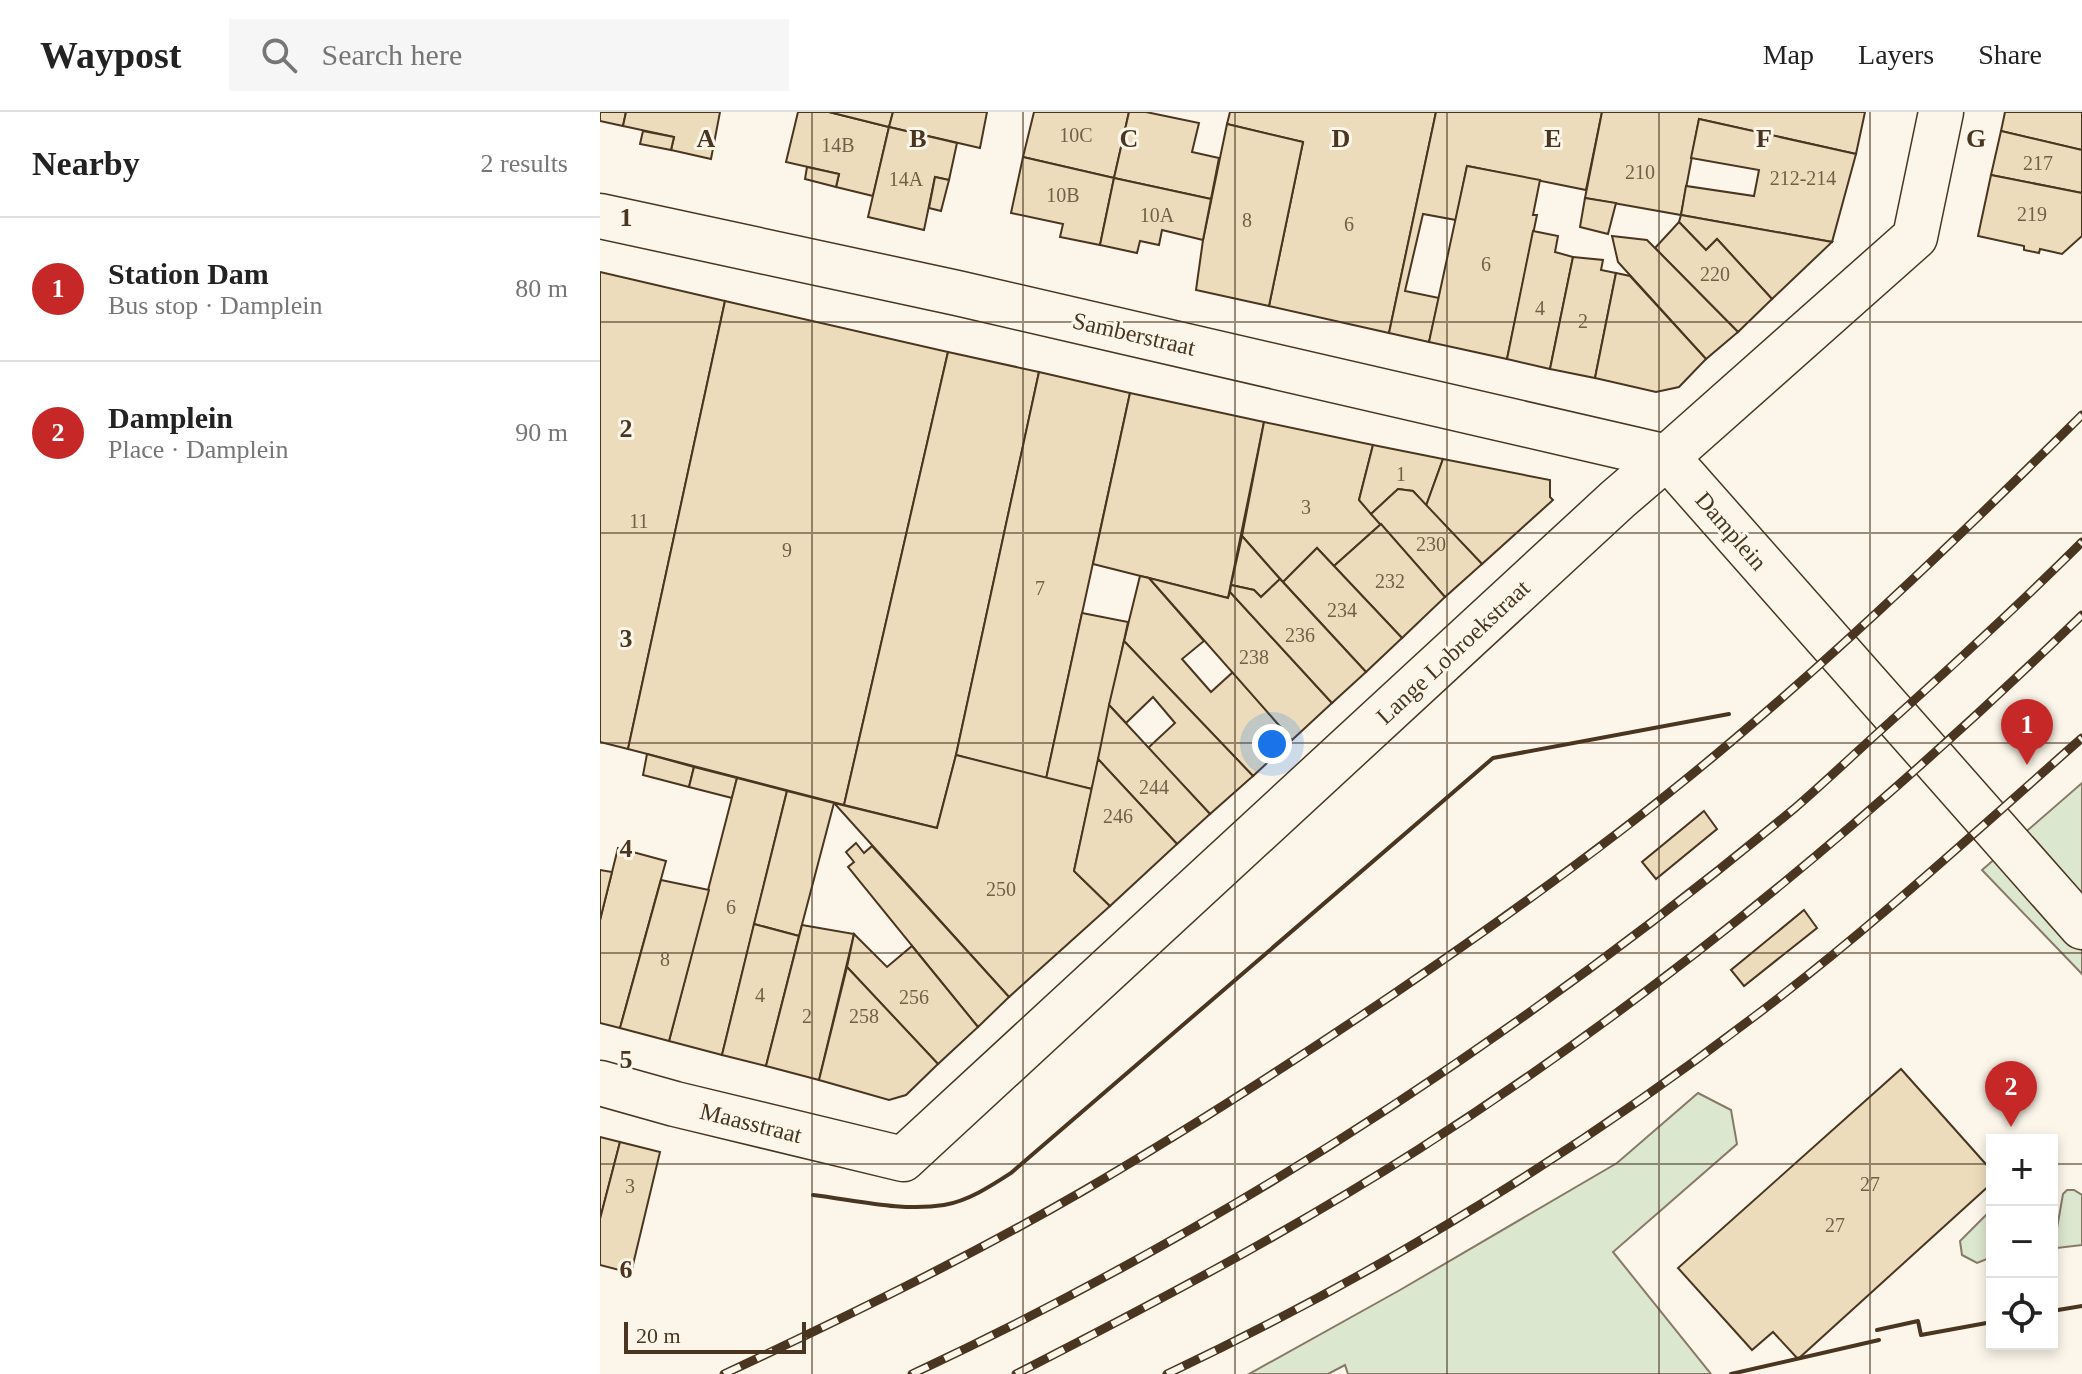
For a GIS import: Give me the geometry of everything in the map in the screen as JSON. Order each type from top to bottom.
[{"type":"street","name":"Lange Lobroekstraat","points":[[903,1159],[1595,521],[1915,237],[1941,112]]},
{"type":"street","name":"Samberstraat","points":[[600,216],[957,293],[1667,457]]},
{"type":"street","name":"Damplein","points":[[1667,457],[2082,927]]},
{"type":"street","name":"Maasstraat","points":[[600,1083],[903,1159]]},
{"type":"green space","points":[[2082,783],[2082,974],[1982,870]]},
{"type":"green space","points":[[1698,1093],[1731,1110],[1737,1144],[1613,1252],[1711,1374],[1348,1374],[1345,1365],[1328,1374],[1249,1374],[1617,1163]]},
{"type":"green space","points":[[2074,1190],[2082,1195],[2082,1245],[2058,1248],[2063,1194]]},
{"type":"green space","points":[[1986,1215],[1986,1259],[1977,1263],[1962,1255],[1960,1241]]},
{"type":"building","points":[[600,112],[626,112],[623,126],[600,121]]},
{"type":"building","points":[[626,112],[720,112],[711,159],[671,150],[674,137],[623,126]]},
{"type":"building","points":[[798,112],[829,112],[889,127],[873,196],[836,187],[839,174],[786,162]]},
{"type":"building","points":[[829,112],[893,112],[889,127]]},
{"type":"building","points":[[893,112],[987,112],[980,148],[889,127]]},
{"type":"building","points":[[1034,112],[1129,112],[1114,178],[1023,157]]},
{"type":"building","points":[[1129,112],[1146,112],[1199,123],[1192,152],[1219,158],[1211,199],[1114,178]]},
{"type":"building","points":[[1230,112],[1436,112],[1389,333],[1269,306],[1303,142],[1227,124]]},
{"type":"building","points":[[1436,112],[1602,112],[1586,190],[1467,166],[1456,220],[1423,214],[1405,291],[1439,298],[1429,342],[1389,333]]},
{"type":"building","points":[[1602,112],[1865,112],[1856,154],[1699,119],[1681,215],[1585,198]]},
{"type":"building","points":[[2005,112],[2082,112],[2082,150],[2001,131]]},
{"type":"building","points":[[1699,119],[1856,154],[1832,242],[1681,215],[1686,186],[1754,196],[1759,170],[1691,158]]},
{"type":"building","points":[[1227,124],[1303,142],[1269,306],[1196,290]]},
{"type":"building","points":[[889,127],[957,143],[949,180],[935,177],[924,230],[868,217]]},
{"type":"building","points":[[643,131],[674,137],[671,150],[640,144]]},
{"type":"building","points":[[2001,131],[2082,150],[2082,193],[1991,175]]},
{"type":"building","points":[[1023,157],[1114,178],[1100,245],[1060,237],[1063,224],[1011,213]]},
{"type":"building","points":[[1467,166],[1540,180],[1533,215],[1537,215],[1507,359],[1429,342]]},
{"type":"building","points":[[807,167],[839,174],[836,187],[805,179]]},
{"type":"building","points":[[1991,175],[2082,193],[2082,236],[2062,254],[2040,249],[2039,253],[2024,250],[2024,246],[1978,236]]},
{"type":"building","points":[[935,177],[949,180],[941,211],[929,208]]},
{"type":"building","points":[[1114,178],[1211,199],[1203,240],[1162,230],[1159,245],[1140,241],[1137,253],[1100,245]]},
{"type":"building","points":[[1585,198],[1616,203],[1608,234],[1580,227]]},
{"type":"building","points":[[1681,215],[1832,242],[1772,299],[1717,239],[1706,250],[1679,222]]},
{"type":"building","points":[[1679,222],[1706,250],[1717,239],[1772,299],[1738,332],[1655,248]]},
{"type":"building","points":[[1533,231],[1558,236],[1555,252],[1573,257],[1550,369],[1507,359]]},
{"type":"building","points":[[1612,236],[1647,240],[1738,332],[1706,359],[1618,262]]},
{"type":"building","points":[[1573,257],[1603,260],[1601,270],[1616,273],[1595,378],[1550,369]]},
{"type":"building","points":[[600,272],[725,301],[628,749],[600,742]]},
{"type":"building","points":[[1616,273],[1630,276],[1706,359],[1679,387],[1656,392],[1595,378]]},
{"type":"building","points":[[725,301],[948,352],[844,805],[628,749]]},
{"type":"building","points":[[948,352],[1039,372],[956,755],[937,828],[844,805]]},
{"type":"building","points":[[1039,372],[1130,393],[1046,779],[956,755]]},
{"type":"building","points":[[1130,393],[1264,422],[1228,598],[1093,564]]},
{"type":"building","points":[[1264,422],[1373,445],[1359,500],[1381,524],[1334,566],[1317,548],[1283,582],[1242,536]]},
{"type":"building","points":[[1373,445],[1443,459],[1426,506],[1413,491],[1398,489],[1371,514],[1359,500]]},
{"type":"building","points":[[1443,459],[1550,480],[1550,497],[1553,500],[1482,564],[1426,506]]},
{"type":"building","points":[[1398,489],[1413,491],[1482,564],[1445,597],[1371,514]]},
{"type":"building","points":[[1381,524],[1445,597],[1402,638],[1334,566]]},
{"type":"building","points":[[1242,536],[1280,579],[1261,597],[1254,590],[1231,585]]},
{"type":"building","points":[[1317,548],[1402,638],[1366,672],[1283,582]]},
{"type":"building","points":[[1140,576],[1149,578],[1204,641],[1182,659],[1211,692],[1233,672],[1292,740],[1253,776],[1124,641]]},
{"type":"building","points":[[1149,578],[1228,598],[1230,592],[1332,703],[1292,740]]},
{"type":"building","points":[[1280,579],[1366,672],[1332,703],[1230,592],[1231,585],[1254,590],[1261,597]]},
{"type":"building","points":[[1082,613],[1128,622],[1092,789],[1046,779]]},
{"type":"building","points":[[1124,641],[1253,776],[1210,814],[1148,748],[1175,723],[1153,697],[1126,723],[1109,705]]},
{"type":"building","points":[[1109,705],[1210,814],[1177,844],[1098,759]]},
{"type":"building","points":[[647,754],[694,767],[689,787],[643,775]]},
{"type":"building","points":[[956,755],[1092,789],[1074,871],[1110,906],[1009,997],[834,803],[937,828]]},
{"type":"building","points":[[1098,759],[1177,844],[1110,906],[1074,871]]},
{"type":"building","points":[[694,767],[737,778],[732,798],[689,787]]},
{"type":"building","points":[[737,778],[787,791],[722,1055],[669,1041]]},
{"type":"building","points":[[787,791],[834,803],[799,936],[754,924]]},
{"type":"building","points":[[1704,811],[1717,829],[1656,879],[1642,862]]},
{"type":"building","points":[[856,843],[864,853],[872,846],[1009,997],[978,1027],[848,867],[854,862],[846,852]]},
{"type":"building","points":[[618,848],[666,861],[620,1028],[600,1023],[600,920]]},
{"type":"building","points":[[600,870],[612,872],[600,920]]},
{"type":"building","points":[[661,880],[709,890],[669,1041],[620,1028]]},
{"type":"building","points":[[1804,910],[1817,928],[1744,986],[1731,970]]},
{"type":"building","points":[[754,924],[799,936],[766,1066],[722,1055]]},
{"type":"building","points":[[802,925],[854,934],[819,1080],[766,1066]]},
{"type":"building","points":[[854,934],[887,967],[912,946],[978,1027],[938,1064],[847,967]]},
{"type":"building","points":[[847,967],[938,1064],[906,1095],[889,1100],[819,1080]]},
{"type":"building","points":[[1901,1069],[1986,1164],[1986,1188],[1798,1359],[1773,1332],[1752,1350],[1678,1268]]},
{"type":"building","points":[[600,1137],[620,1142],[600,1219]]},
{"type":"building","points":[[620,1142],[660,1152],[631,1273],[600,1265],[600,1219]]},
{"type":"railway","points":[[724,1374],[906,1286],[1083,1191],[1279,1070],[1482,933],[1651,808],[1777,702],[1910,582],[2082,415]]},
{"type":"railway","points":[[912,1374],[1030,1316],[1260,1189],[1372,1119],[1588,970],[1795,808],[1983,638],[2082,542]]},
{"type":"railway","points":[[1016,1374],[1169,1294],[1320,1209],[1419,1149],[1595,1029],[1681,965],[1846,830],[1927,760],[2082,615]]},
{"type":"railway","points":[[1167,1374],[1396,1254],[1544,1165],[1615,1117],[1755,1016],[1839,950],[2082,738]]},
{"type":"wall","points":[[813,1195],[928,1207],[962,1200],[979,1192],[1011,1173],[1493,758],[1729,714]]},
{"type":"wall","points":[[2058,1310],[2082,1306]]},
{"type":"wall","points":[[1877,1330],[1918,1321],[1921,1335],[1986,1323]]},
{"type":"wall","points":[[1731,1374],[1879,1340]]},
{"type":"place","name":"Station Dam","points":[[2027,765]]},
{"type":"place","name":"Damplein","points":[[2011,1127]]}]
